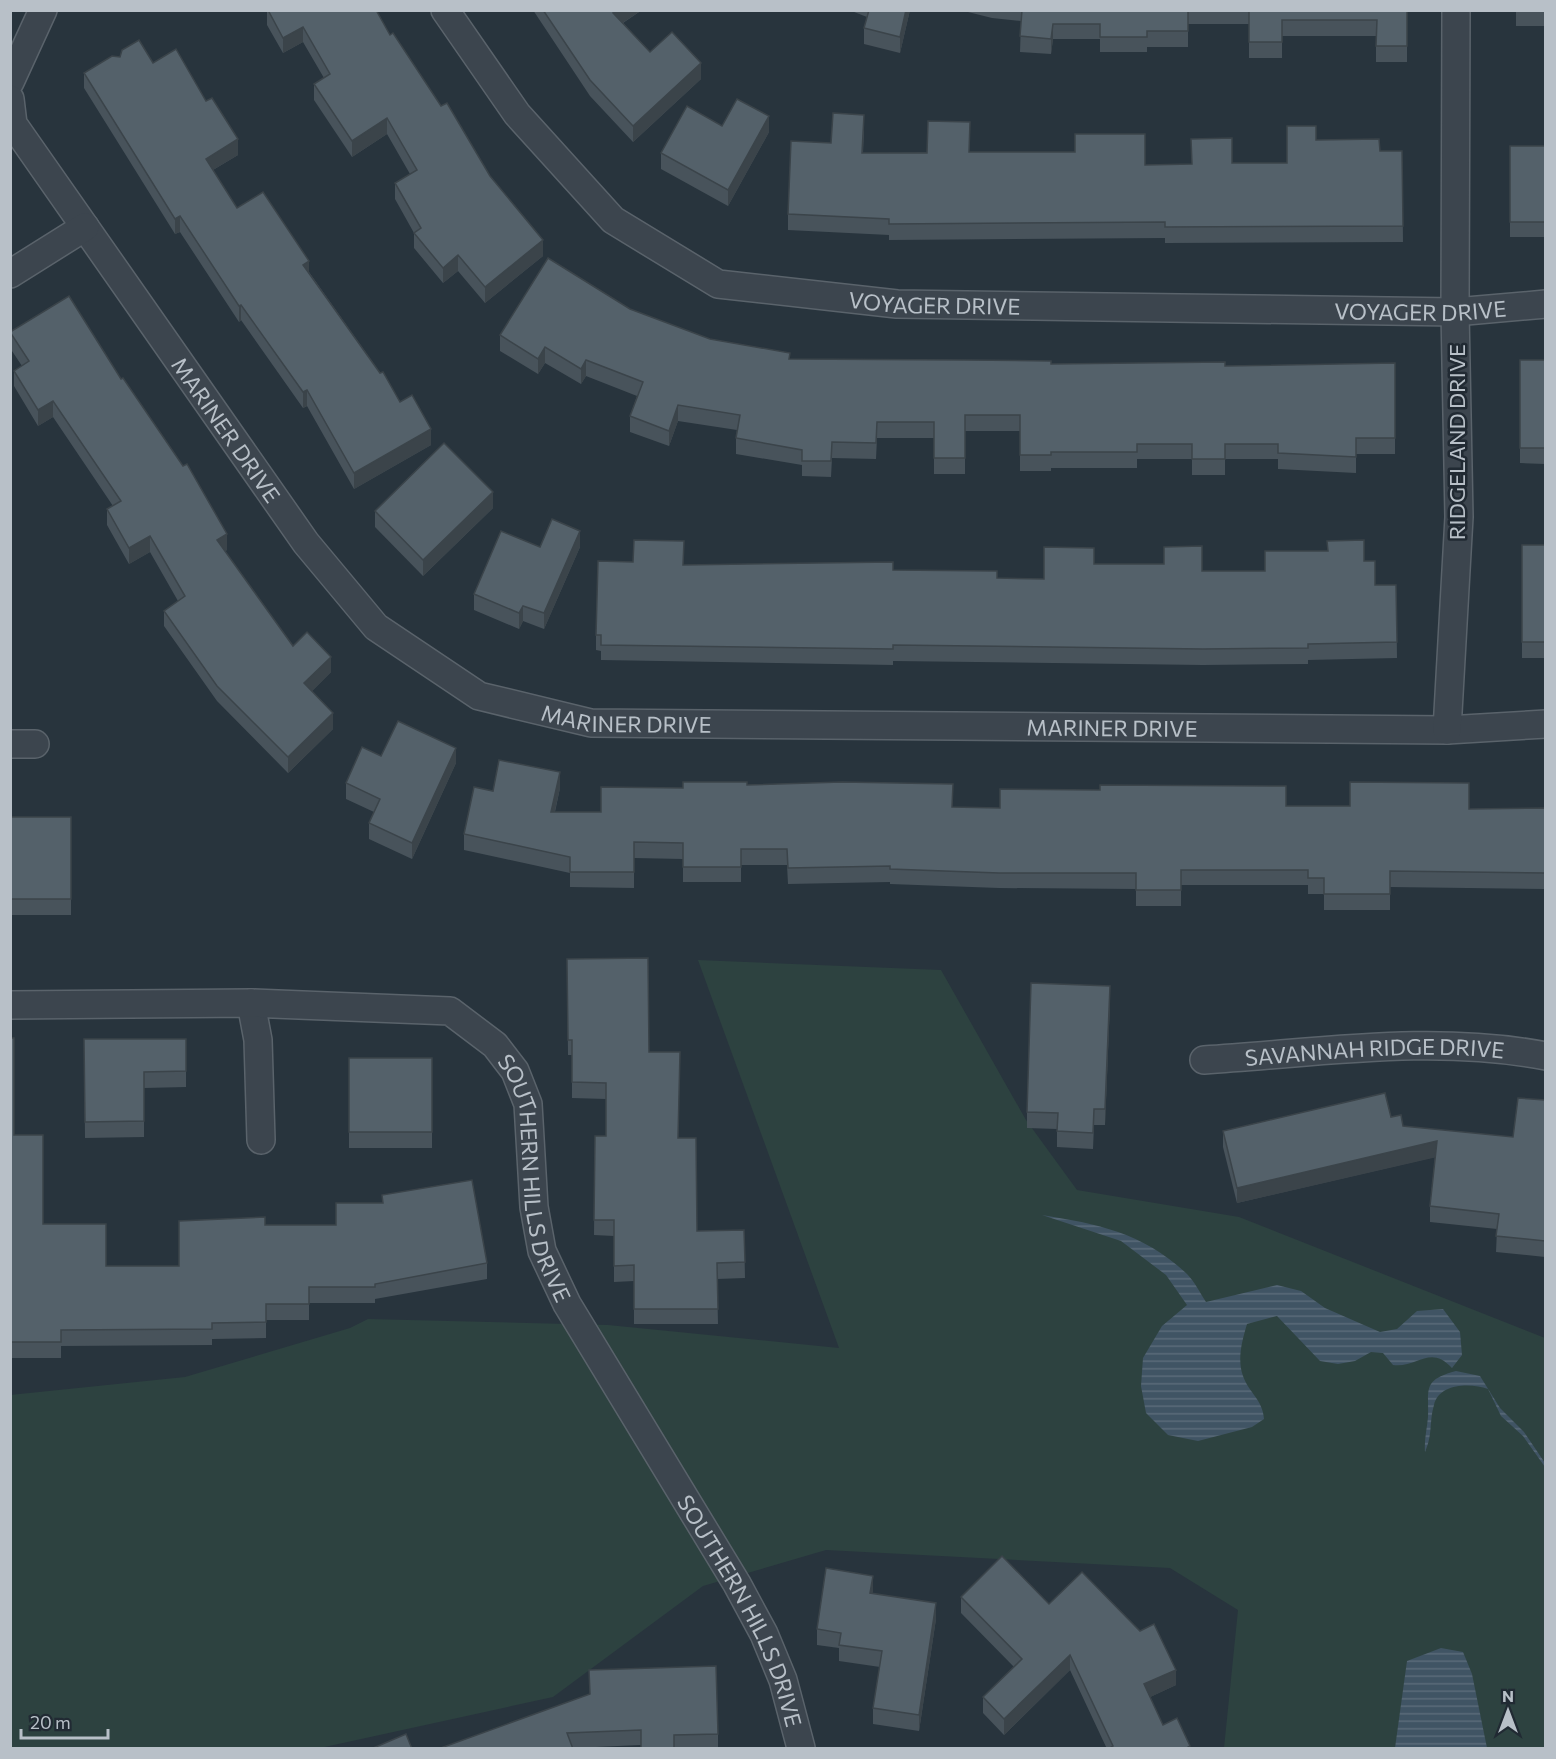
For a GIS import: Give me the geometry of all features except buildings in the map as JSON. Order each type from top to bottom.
[{"type":"street","points":[[10,82],[43,10]]},
{"type":"street","name":"VOYAGER DRIVE","points":[[445,10],[517,114],[613,220],[718,284],[897,304],[1455,312],[1545,304]]},
{"type":"street","name":"RIDGELAND DRIVE","points":[[1447,730],[1459,517],[1455,312],[1456,10]]},
{"type":"street","name":"MARINER DRIVE","points":[[10,99],[13,124],[306,543],[376,627],[479,696],[591,723],[1447,730],[1545,724]]},
{"type":"street","points":[[10,274],[85,227]]},
{"type":"street","points":[[251,1003],[258,1040],[261,1140]]},
{"type":"street","name":"SOUTHERN HILLS DRIVE","points":[[10,1005],[251,1003],[450,1011],[495,1045],[515,1071],[528,1104],[534,1207],[542,1251],[567,1304],[737,1584],[764,1634],[783,1680],[801,1749]]},
{"type":"street","name":"SAVANNAH RIDGE DRIVE","points":[[1204,1060],[1383,1046],[1462,1046],[1545,1056]]},
{"type":"green space","points":[[698,960],[941,970],[1026,1120],[1077,1190],[1239,1217],[1545,1338],[1545,1748],[1224,1748],[1238,1610],[1170,1568],[826,1550],[703,1586],[553,1697],[320,1748],[11,1748],[10,1395],[185,1377],[350,1328],[368,1319],[608,1325],[839,1348]]},
{"type":"water","points":[[1042,1215],[1119,1232],[1154,1249],[1187,1274],[1206,1302],[1277,1285],[1301,1291],[1325,1308],[1380,1332],[1397,1329],[1417,1311],[1443,1309],[1460,1332],[1462,1355],[1452,1368],[1444,1361],[1430,1357],[1402,1365],[1393,1365],[1383,1353],[1371,1352],[1355,1361],[1338,1364],[1320,1361],[1277,1316],[1247,1324],[1241,1350],[1241,1370],[1261,1407],[1264,1419],[1252,1427],[1198,1441],[1168,1435],[1146,1413],[1141,1386],[1143,1358],[1162,1326],[1187,1305],[1166,1275],[1121,1241]]},
{"type":"water","points":[[1456,1371],[1480,1376],[1500,1408],[1524,1432],[1545,1463],[1545,1467],[1523,1436],[1501,1416],[1488,1389],[1473,1386],[1456,1386],[1442,1392],[1437,1398],[1425,1452],[1430,1387],[1437,1378]]},
{"type":"water","points":[[1441,1648],[1463,1652],[1472,1674],[1487,1748],[1395,1748],[1407,1661]]}]
